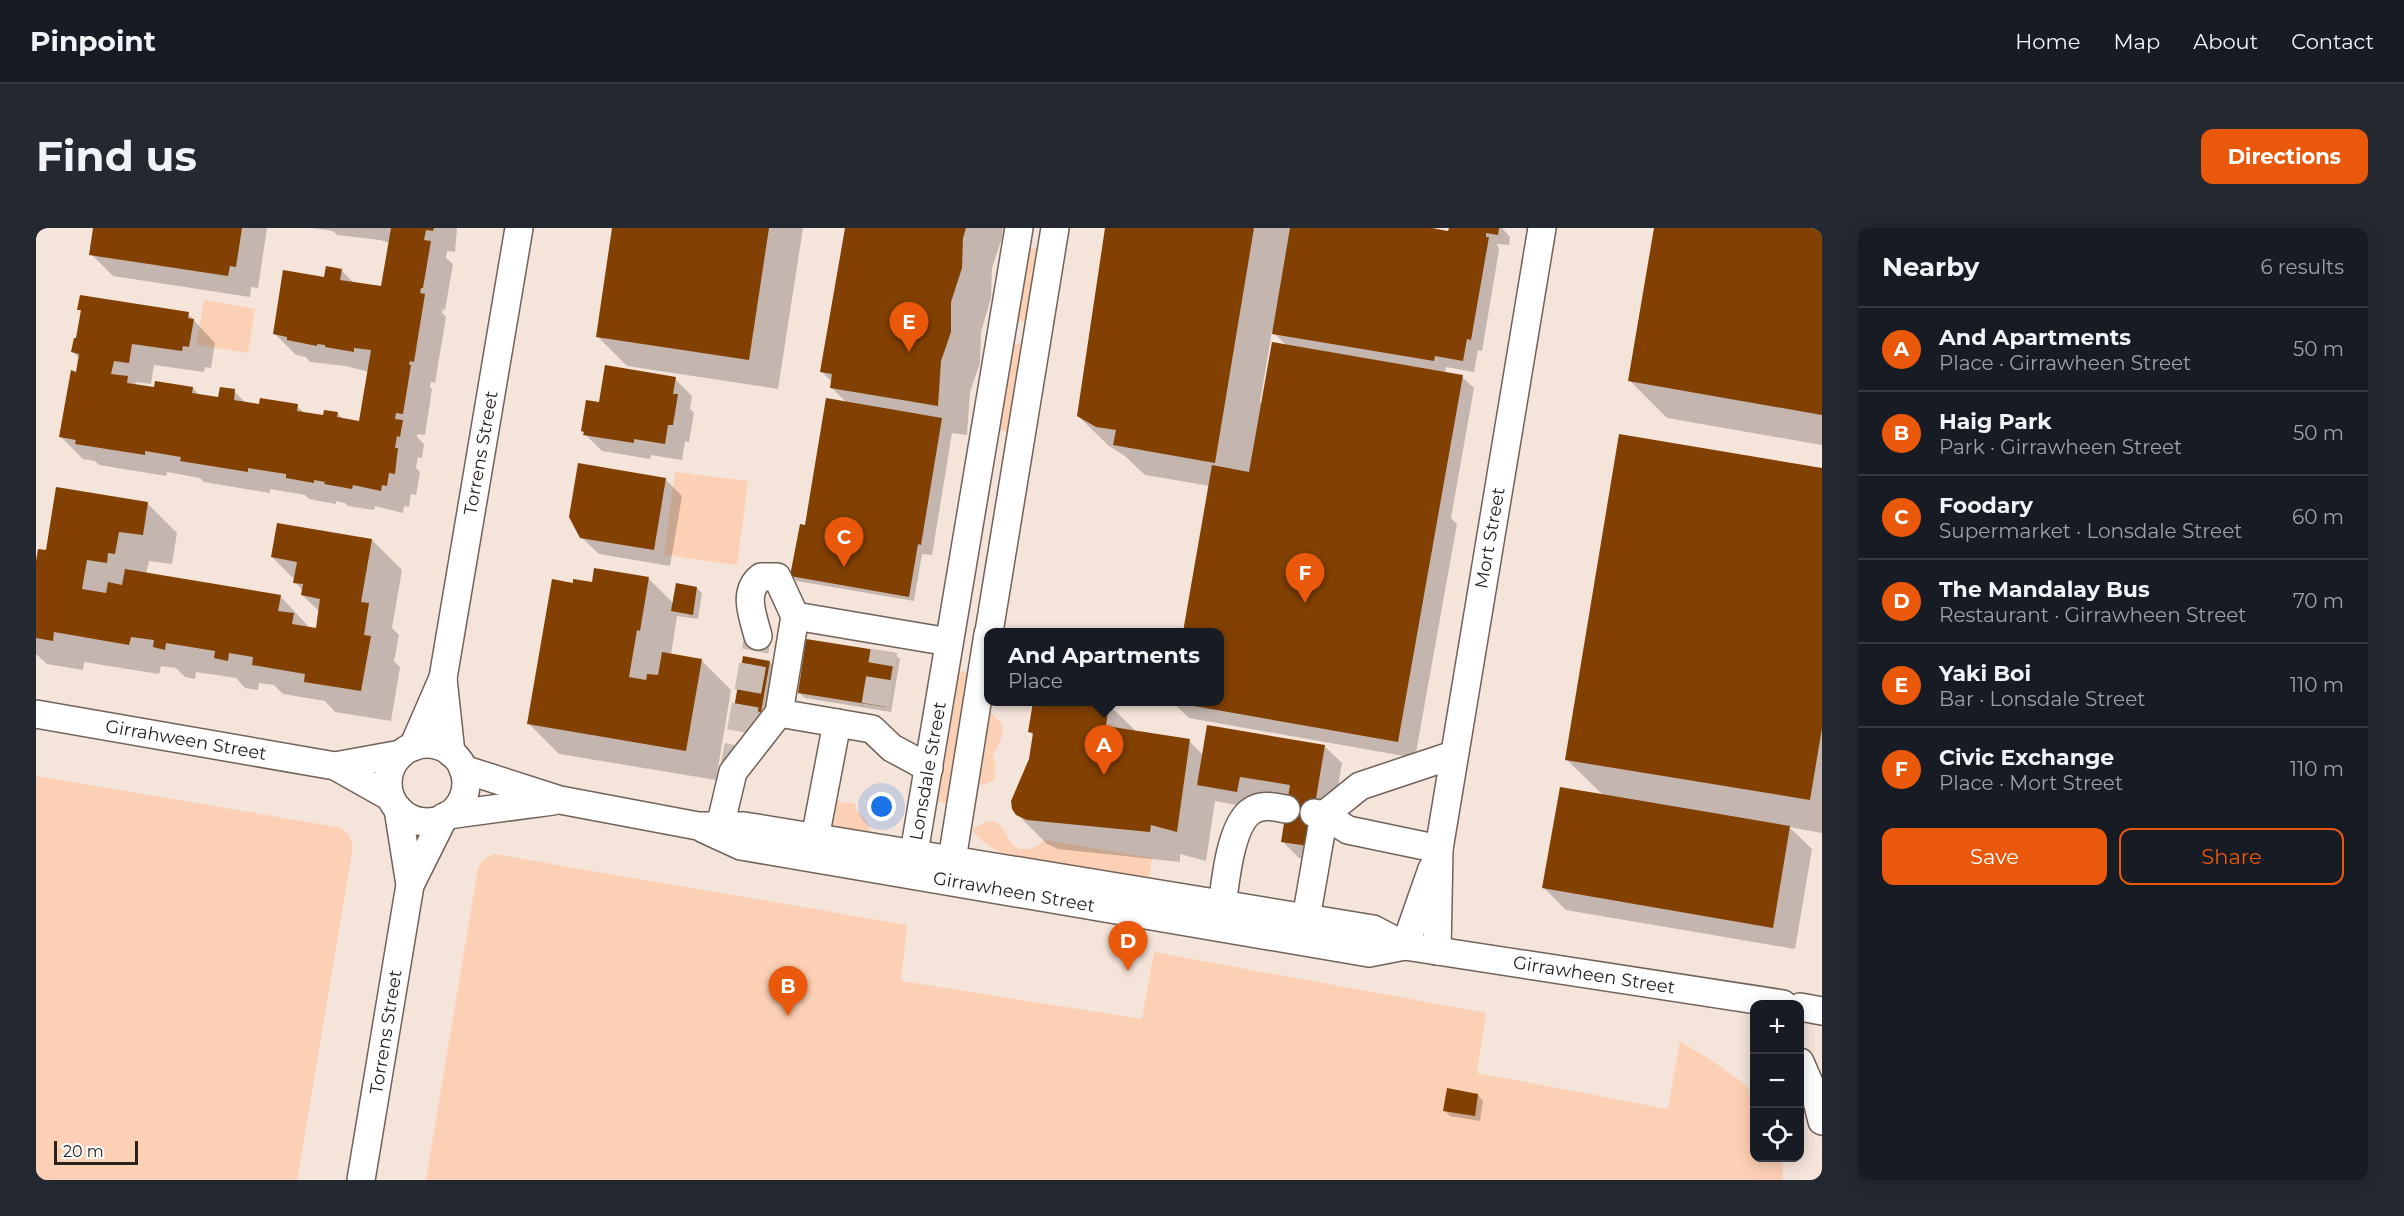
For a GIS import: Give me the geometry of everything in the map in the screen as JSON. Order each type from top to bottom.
[{"type":"street","name":"Torrens Street","points":[[407,750],[443,678],[519,228]]},
{"type":"street","name":"Lonsdale Street","points":[[929,878],[914,854],[1019,228]]},
{"type":"street","name":"Lonsdale Street","points":[[990,628],[1055,228]]},
{"type":"street","name":"Mort Street","points":[[1437,951],[1439,849],[1542,228]]},
{"type":"street","points":[[989,406],[1025,412]]},
{"type":"street","points":[[712,829],[733,772],[779,714],[795,616],[777,577],[761,577],[754,582],[750,594],[758,636]]},
{"type":"street","points":[[795,616],[886,641],[949,642]]},
{"type":"street","name":"Lonsdale Street","points":[[952,860],[984,665]]},
{"type":"street","name":"Torrens Street","points":[[443,678],[457,761]]},
{"type":"street","name":"Girrahween Street","points":[[36,714],[335,766],[394,803]]},
{"type":"street","points":[[779,714],[837,723],[873,717],[892,748],[929,768]]},
{"type":"street","points":[[814,848],[837,723]]},
{"type":"street","points":[[433,745],[457,761],[465,782],[463,796],[446,816],[434,821],[420,821],[408,817],[394,803],[388,777],[393,764],[407,750],[433,745]]},
{"type":"street","name":"Girrahween Street","points":[[335,766],[407,750]]},
{"type":"street","points":[[1304,929],[1319,814],[1360,786],[1453,755]]},
{"type":"street","name":"Girrawheen Street","points":[[457,761],[560,800],[712,829],[744,826],[814,848],[929,878],[1304,929],[1373,929],[1405,946],[1754,1000]]},
{"type":"street","name":"Girrawheen Street","points":[[446,816],[560,800]]},
{"type":"street","name":"Torrens Street","points":[[394,803],[410,885]]},
{"type":"street","points":[[1221,916],[1231,856],[1239,826],[1250,812],[1265,805],[1286,809]]},
{"type":"street","points":[[1319,814],[1348,830],[1439,849]]},
{"type":"street","name":"Torrens Street","points":[[361,1180],[410,885],[446,816]]},
{"type":"street","name":"Girrawheen Street","points":[[814,848],[914,854],[952,860],[1221,916]]},
{"type":"street","name":"Mort Street","points":[[1405,946],[1439,849]]},
{"type":"street","points":[[929,878],[952,860]]},
{"type":"street","points":[[1731,996],[1750,1011]]},
{"type":"street","points":[[1804,1008],[1822,1011]]},
{"type":"street","points":[[1804,1071],[1817,1101],[1822,1121]]},
{"type":"shaded area","points":[[1022,246],[1046,250],[1033,323],[1009,319]]},
{"type":"shaded area","points":[[204,300],[255,309],[248,353],[196,345]]},
{"type":"shaded area","points":[[1007,342],[1029,346],[1014,433],[991,429]]},
{"type":"shaded area","points":[[675,472],[748,481],[737,565],[664,555]]},
{"type":"shaded area","points":[[954,670],[974,674],[952,804],[932,801]]},
{"type":"shaded area","points":[[984,713],[992,713],[1003,726],[1001,740],[993,756],[996,768],[993,781],[983,785],[974,783]]},
{"type":"shaded area","points":[[36,776],[337,827],[350,837],[352,853],[297,1180],[36,1180]]},
{"type":"shaded area","points":[[831,800],[856,804],[855,809],[869,824],[870,836],[829,832]]},
{"type":"shaded area","points":[[993,821],[1003,828],[1016,847],[1021,849],[1035,847],[1046,840],[1152,858],[1148,882],[1053,869],[1003,854],[985,843],[972,829]]},
{"type":"shaded area","points":[[494,854],[907,925],[901,981],[1142,1019],[1154,952],[1486,1013],[1477,1073],[1668,1109],[1680,1041],[1721,1067],[1750,1090],[1750,1162],[1782,1162],[1783,1180],[426,1180],[478,868],[482,861]]},
{"type":"building","points":[[93,228],[242,228],[236,267],[230,266],[228,276],[89,255]]},
{"type":"building","points":[[391,228],[434,228],[433,231],[426,230],[424,240],[431,241],[423,288],[420,293],[425,294],[414,362],[410,361],[409,365],[411,365],[403,414],[396,413],[395,419],[403,420],[395,448],[398,448],[395,474],[389,473],[387,486],[382,485],[381,491],[353,485],[352,489],[314,480],[314,483],[286,478],[286,474],[248,468],[248,472],[180,461],[181,457],[145,451],[145,455],[75,444],[76,440],[59,437],[71,370],[76,372],[79,354],[71,352],[81,310],[77,310],[80,295],[189,312],[188,318],[194,319],[189,347],[183,346],[182,351],[132,344],[129,363],[114,361],[111,374],[128,376],[127,383],[154,387],[155,381],[193,387],[192,393],[218,397],[220,387],[235,389],[234,400],[259,404],[260,398],[298,404],[297,411],[323,415],[324,410],[338,412],[337,417],[359,421],[371,350],[354,348],[354,352],[325,347],[325,345],[317,344],[317,346],[287,340],[287,337],[273,334],[283,270],[324,277],[326,266],[342,269],[340,280],[381,286]]},
{"type":"building","points":[[612,228],[769,228],[749,360],[596,337]]},
{"type":"building","points":[[845,228],[966,228],[963,238],[962,268],[951,302],[951,332],[941,361],[938,406],[830,388],[832,374],[820,372]]},
{"type":"building","points":[[1105,228],[1254,228],[1215,463],[1113,445],[1116,430],[1096,427],[1077,416]]},
{"type":"building","points":[[1290,228],[1431,228],[1448,231],[1449,228],[1499,228],[1498,235],[1486,233],[1486,237],[1489,237],[1471,340],[1467,339],[1463,361],[1435,356],[1434,361],[1272,334]]},
{"type":"building","points":[[1654,228],[1822,228],[1822,415],[1628,381]]},
{"type":"building","points":[[1272,342],[1463,375],[1398,742],[1194,706],[1224,706],[1224,628],[1184,628],[1212,465],[1249,472]]},
{"type":"building","points":[[605,365],[676,377],[673,394],[678,394],[673,425],[668,425],[665,444],[634,439],[634,443],[583,435],[584,432],[581,431],[586,400],[599,402]]},
{"type":"building","points":[[826,398],[942,418],[921,545],[918,544],[909,597],[790,576],[800,524],[805,525]]},
{"type":"building","points":[[1619,434],[1822,468],[1822,728],[1810,800],[1565,760]]},
{"type":"building","points":[[578,463],[666,478],[654,550],[580,538],[569,517]]},
{"type":"building","points":[[56,487],[148,502],[143,535],[119,532],[115,554],[108,553],[107,563],[87,560],[82,589],[106,593],[108,582],[122,585],[125,569],[281,595],[278,611],[294,613],[292,624],[316,628],[320,599],[301,595],[303,584],[293,583],[297,562],[271,557],[277,523],[372,539],[361,602],[369,603],[364,635],[371,636],[361,691],[304,682],[305,674],[252,665],[253,657],[229,653],[228,661],[214,658],[215,651],[166,643],[165,650],[153,647],[154,640],[131,637],[129,645],[54,632],[53,641],[36,638],[36,561],[38,549],[46,550]]},
{"type":"building","points":[[594,568],[649,577],[629,677],[646,680],[647,674],[658,675],[662,652],[702,659],[686,751],[527,724],[552,579],[573,583],[573,579],[592,582]]},
{"type":"building","points":[[676,583],[697,587],[693,615],[671,611]]},
{"type":"building","points":[[806,639],[895,653],[886,707],[798,693]]},
{"type":"building","points":[[743,656],[770,661],[761,712],[734,708]]},
{"type":"building","points":[[1032,706],[1109,706],[1106,726],[1190,739],[1177,832],[1151,825],[1150,832],[1027,820],[1016,815],[1011,801],[1029,759],[1033,733],[1028,732]]},
{"type":"building","points":[[1207,725],[1325,745],[1308,846],[1281,842],[1290,785],[1240,777],[1237,792],[1197,785]]},
{"type":"building","points":[[1560,787],[1790,826],[1773,928],[1542,888]]},
{"type":"building","points":[[1447,1088],[1478,1094],[1475,1116],[1443,1111]]},
{"type":"tunnel","points":[[733,772],[758,636]]},
{"type":"tunnel","points":[[875,705],[884,651]]},
{"type":"place","name":"Yaki Boi","points":[[909,352]]},
{"type":"place","name":"Foodary","points":[[844,567]]},
{"type":"place","name":"Civic Exchange","points":[[1305,603]]},
{"type":"place","name":"And Apartments","points":[[1104,775]]},
{"type":"place","name":"The Mandalay Bus","points":[[1128,971]]},
{"type":"place","name":"Haig Park","points":[[788,1016]]}]
